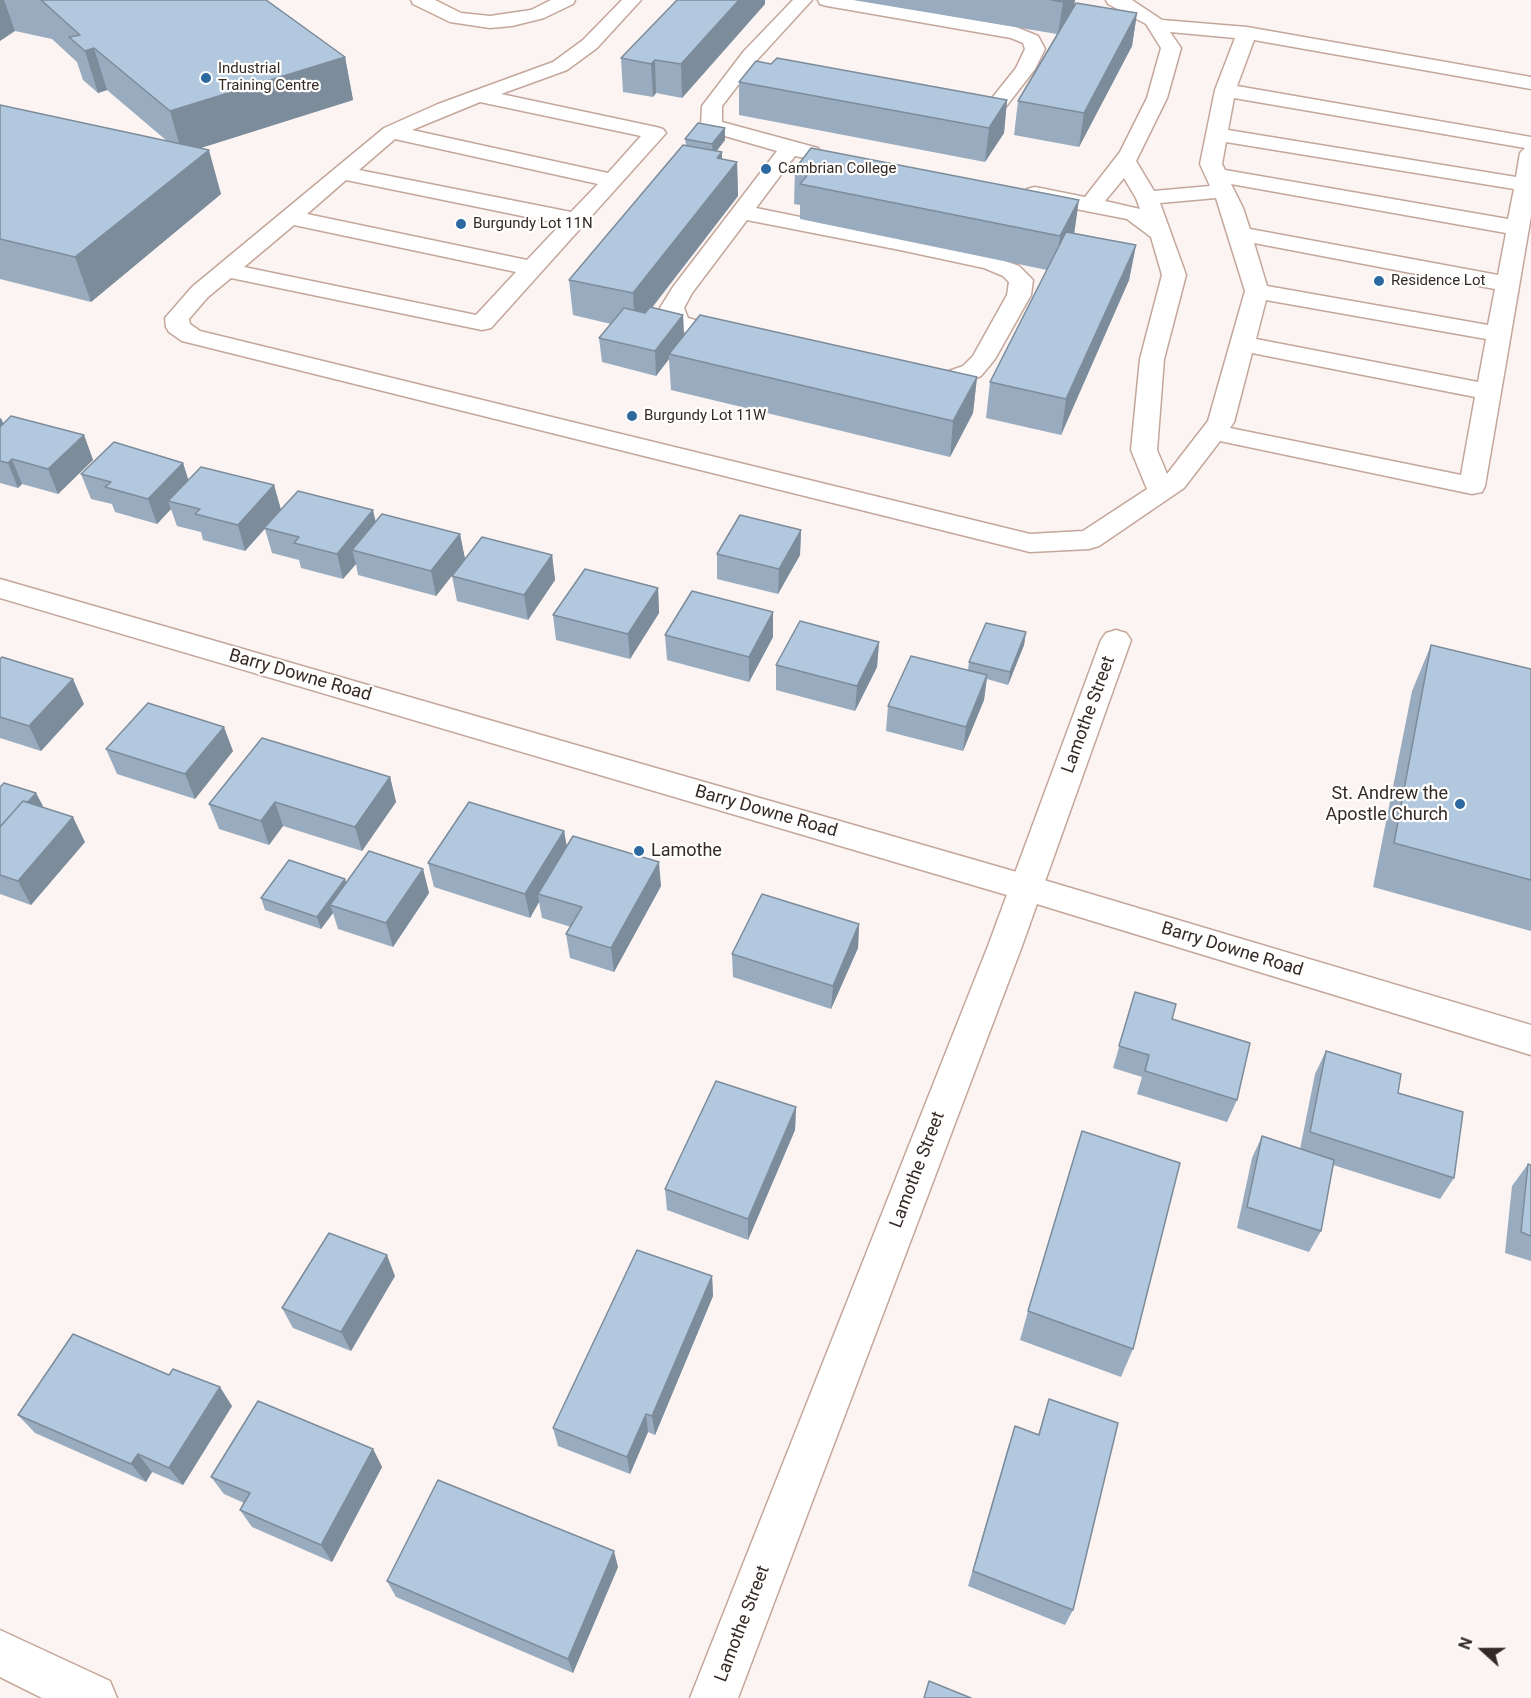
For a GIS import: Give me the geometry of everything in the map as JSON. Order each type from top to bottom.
[{"type":"main road","points":[[420,0],[457,18],[490,22],[537,14],[566,0]]},
{"type":"main road","points":[[632,0],[590,44],[560,66],[391,132],[200,292],[177,318],[178,327],[190,336],[1030,543],[1089,540],[1175,482],[1221,422],[1257,291],[1240,234],[1211,164],[1225,90],[1247,33]]},
{"type":"main road","points":[[803,0],[739,71],[712,106],[711,126],[836,158]]},
{"type":"main road","points":[[827,0],[1016,33],[1031,40],[1035,49],[1025,69],[994,108],[975,112],[946,109]]},
{"type":"main road","points":[[1091,204],[1125,161],[1157,98],[1171,48],[1153,20],[1115,0]]},
{"type":"main road","points":[[1156,25],[1247,33],[1531,83]]},
{"type":"main road","points":[[739,71],[762,75]]},
{"type":"main road","points":[[1225,90],[1531,142]]},
{"type":"main road","points":[[226,270],[482,324],[530,268],[656,133],[479,96]]},
{"type":"main road","points":[[391,132],[611,180]]},
{"type":"main road","points":[[1216,134],[1526,185]]},
{"type":"main road","points":[[757,343],[711,333],[679,322],[674,317],[672,308],[681,292],[790,148]]},
{"type":"main road","points":[[1213,432],[1472,486],[1531,153]]},
{"type":"main road","points":[[1125,161],[1147,198],[1174,275],[1152,358],[1144,450],[1161,491]]},
{"type":"main road","points":[[342,173],[575,220]]},
{"type":"main road","points":[[1147,198],[1220,183],[1518,228]]},
{"type":"main road","points":[[1010,189],[1134,214],[1161,234]]},
{"type":"main road","points":[[741,212],[991,263],[1011,271],[1021,280],[1019,295],[998,336],[983,360],[972,371],[955,378],[937,381],[905,376]]},
{"type":"main road","points":[[290,217],[530,268]]},
{"type":"main road","points":[[1240,234],[1507,284]]},
{"type":"main road","points":[[1257,291],[1499,334]]},
{"type":"main road","points":[[1242,344],[1488,392]]},
{"type":"main road","name":"Barry Downe Road","points":[[0,588],[1027,888],[1531,1040]]},
{"type":"main road","name":"Lamothe Street","points":[[714,1698],[1027,888],[1116,640]]},
{"type":"main road","points":[[0,1653],[93,1698]]},
{"type":"building","points":[[41,0],[266,0],[345,57],[170,111],[94,48],[85,51],[69,37],[80,35]]},
{"type":"building","points":[[677,0],[739,0],[681,64],[655,60],[651,64],[621,58]]},
{"type":"building","points":[[1076,3],[1137,13],[1084,113],[1018,101]]},
{"type":"building","points":[[777,58],[1007,100],[989,128],[739,82],[756,61],[771,64]]},
{"type":"building","points":[[0,105],[209,150],[75,257],[0,239]]},
{"type":"building","points":[[698,123],[725,128],[712,144],[685,139]]},
{"type":"building","points":[[683,145],[722,152],[717,158],[737,162],[633,293],[569,280]]},
{"type":"building","points":[[811,148],[1079,200],[1060,236],[800,184],[810,172],[795,169]]},
{"type":"building","points":[[1066,232],[1136,245],[1066,399],[990,382]]},
{"type":"building","points":[[650,307],[683,315],[655,351],[599,338],[624,308],[645,313]]},
{"type":"building","points":[[700,315],[977,377],[953,421],[669,354]]},
{"type":"building","points":[[11,416],[84,435],[48,469],[12,459],[8,463],[0,461],[0,427]]},
{"type":"building","points":[[114,442],[183,463],[148,499],[105,487],[111,482],[81,474]]},
{"type":"building","points":[[201,467],[274,485],[238,525],[195,514],[200,509],[168,501]]},
{"type":"building","points":[[298,491],[373,510],[337,554],[294,543],[299,537],[264,528]]},
{"type":"building","points":[[382,514],[460,534],[431,571],[352,550]]},
{"type":"building","points":[[740,515],[801,530],[779,569],[717,554]]},
{"type":"building","points":[[482,537],[552,555],[524,595],[452,576]]},
{"type":"building","points":[[585,569],[658,588],[628,634],[553,615]]},
{"type":"building","points":[[692,591],[773,612],[749,657],[665,635]]},
{"type":"building","points":[[800,621],[879,642],[857,686],[776,665]]},
{"type":"building","points":[[986,623],[1026,632],[1010,672],[969,662]]},
{"type":"building","name":"St. Andrew the Apostle Church","points":[[1431,645],[1531,669],[1531,880],[1394,843]]},
{"type":"building","points":[[911,656],[987,675],[966,727],[888,706]]},
{"type":"building","points":[[2,657],[73,679],[29,726],[0,717],[0,659]]},
{"type":"building","points":[[148,703],[224,727],[185,774],[106,749]]},
{"type":"building","points":[[262,738],[390,777],[355,827],[275,802],[261,821],[209,804]]},
{"type":"building","points":[[4,783],[36,793],[28,802],[23,801],[0,827],[0,787]]},
{"type":"building","points":[[23,801],[73,817],[18,881],[0,875],[0,827]]},
{"type":"building","points":[[469,802],[564,831],[525,894],[428,863]]},
{"type":"building","points":[[573,836],[659,862],[611,948],[566,934],[582,907],[538,894]]},
{"type":"building","points":[[369,851],[423,869],[386,923],[330,905]]},
{"type":"building","points":[[289,860],[345,879],[317,917],[261,898]]},
{"type":"building","points":[[762,894],[859,924],[833,986],[732,954]]},
{"type":"building","points":[[1135,992],[1176,1004],[1172,1019],[1250,1043],[1237,1100],[1145,1071],[1149,1055],[1119,1046]]},
{"type":"building","points":[[1326,1051],[1401,1074],[1398,1093],[1463,1112],[1454,1178],[1310,1132]]},
{"type":"building","points":[[716,1081],[796,1107],[748,1219],[665,1189]]},
{"type":"building","points":[[1082,1131],[1180,1163],[1133,1349],[1028,1311]]},
{"type":"building","points":[[1262,1136],[1334,1160],[1321,1231],[1247,1207]]},
{"type":"building","points":[[1528,1164],[1531,1165],[1531,1236],[1521,1232]]},
{"type":"building","points":[[329,1233],[387,1255],[341,1332],[282,1308]]},
{"type":"building","points":[[637,1250],[712,1276],[652,1416],[646,1414],[627,1457],[553,1428]]},
{"type":"building","points":[[73,1334],[169,1375],[173,1369],[220,1387],[169,1468],[138,1454],[131,1464],[18,1415]]},
{"type":"building","points":[[1049,1399],[1118,1423],[1073,1610],[973,1571],[1015,1426],[1039,1435]]},
{"type":"building","points":[[258,1401],[373,1449],[321,1545],[240,1510],[250,1493],[211,1477]]},
{"type":"building","points":[[438,1480],[614,1551],[568,1659],[387,1581]]},
{"type":"building","points":[[929,1681],[971,1698],[924,1698]]},
{"type":"place","name":"Industrial Training Centre","points":[[206,78]]},
{"type":"place","name":"Cambrian College","points":[[766,169]]},
{"type":"place","name":"Burgundy Lot 11N","points":[[461,224]]},
{"type":"place","name":"Residence Lot","points":[[1379,281]]},
{"type":"place","name":"Burgundy Lot 11W","points":[[632,416]]},
{"type":"place","name":"St. Andrew the Apostle Church","points":[[1460,804]]},
{"type":"place","name":"Lamothe","points":[[639,851]]}]
